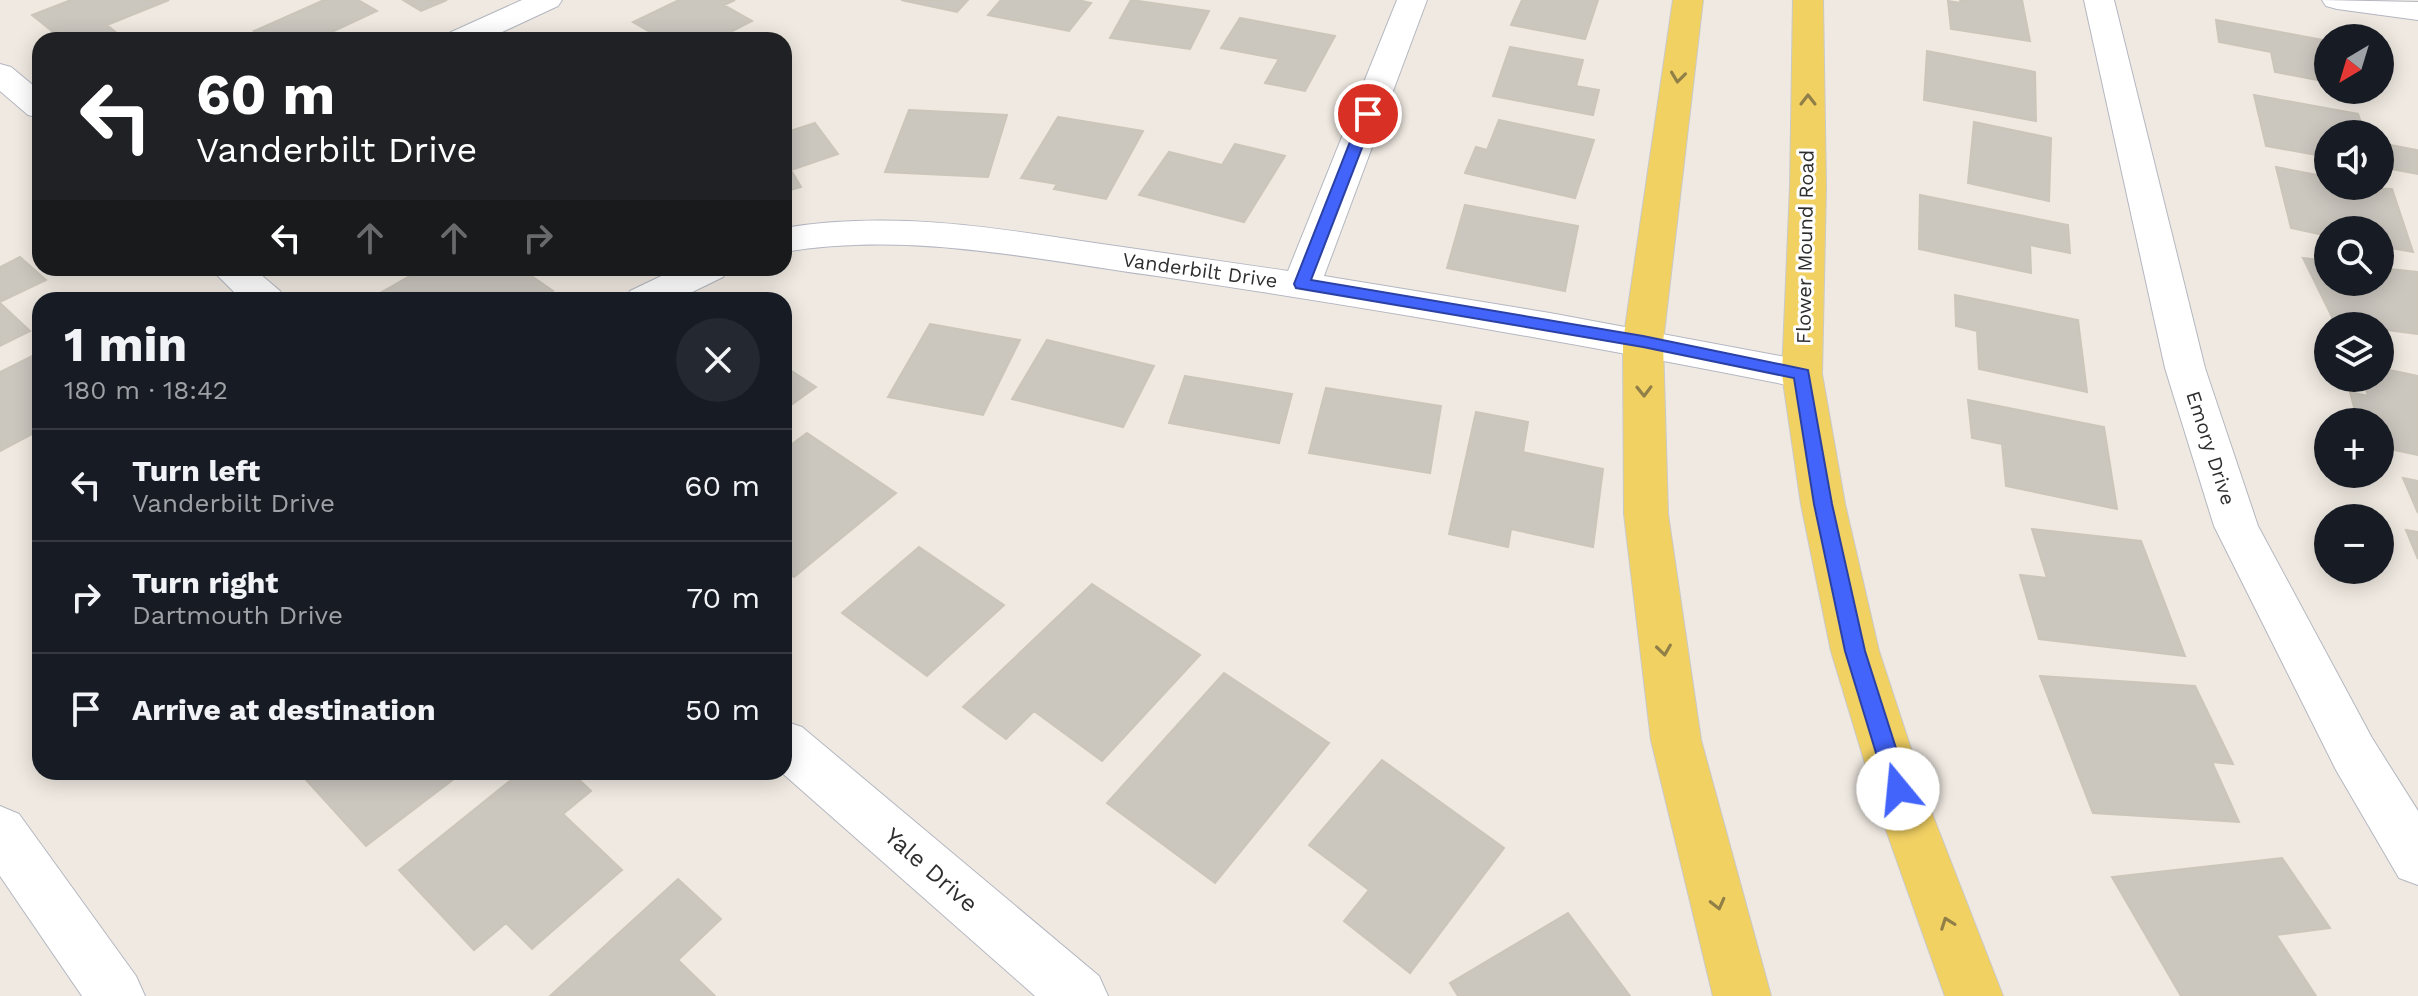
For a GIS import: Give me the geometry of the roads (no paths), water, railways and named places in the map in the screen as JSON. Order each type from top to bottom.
[{"type":"main road","points":[[1688,0],[1643,342],[1646,514],[1676,740],[1742,996]]},
{"type":"main road","name":"Flower Mound Road","points":[[1808,0],[1808,187],[1802,374],[1823,504],[1855,651],[1907,816],[1974,996]]},
{"type":"street","points":[[477,32],[547,0]]},
{"type":"street","points":[[1302,284],[1412,0]]},
{"type":"street","name":"Emory Drive","points":[[2099,0],[2185,368],[2236,526],[2354,754],[2418,860]]},
{"type":"street","points":[[2337,0],[2418,11]]},
{"type":"street","points":[[0,74],[32,101]]},
{"type":"street","name":"Vanderbilt Drive","points":[[792,238],[818,232],[881,229],[958,237],[1302,284],[1643,342],[1802,374]]},
{"type":"street","points":[[238,276],[257,292]]},
{"type":"street","points":[[660,292],[694,276]]},
{"type":"street","name":"Yale Drive","points":[[792,750],[1079,996]]},
{"type":"street","points":[[0,831],[116,996]]}]
